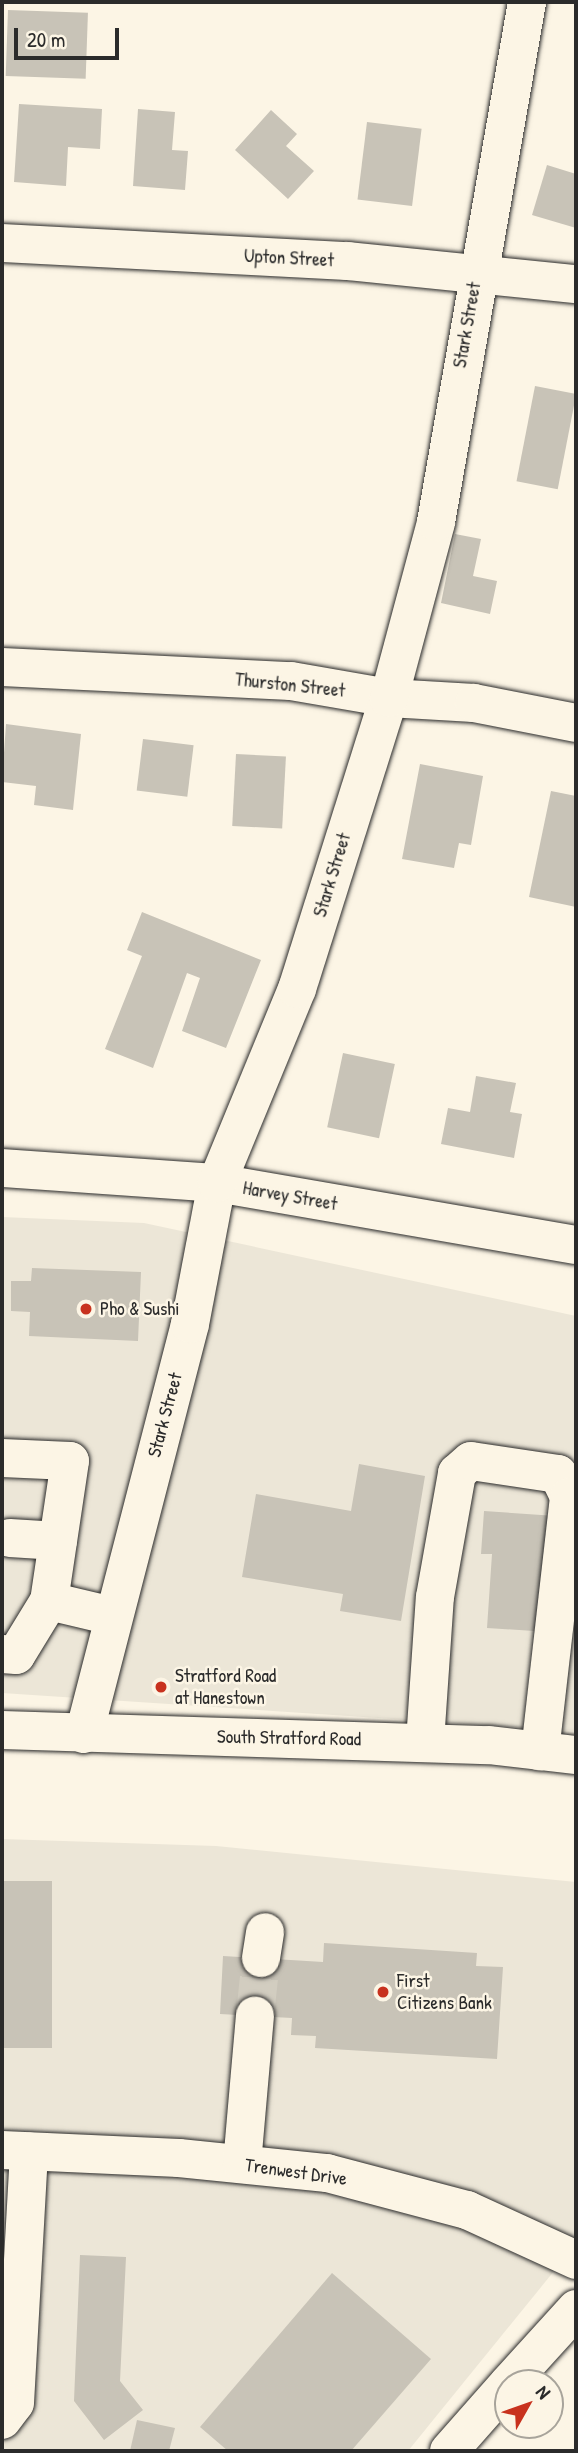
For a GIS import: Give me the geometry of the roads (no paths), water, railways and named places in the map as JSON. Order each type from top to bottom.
[{"type":"street","name":"Stark Street","points":[[84,1734],[112,1616],[190,1324],[217,1183],[297,989],[389,698],[436,522],[476,271],[527,2]]},
{"type":"street","name":"Upton Street","points":[[2,243],[476,271],[576,284]]},
{"type":"street","name":"Thurston Street","points":[[2,667],[291,681],[389,698],[474,703],[576,723]]},
{"type":"street","name":"Harvey Street","points":[[2,1168],[217,1183],[576,1245]]},
{"type":"street","points":[[2,1458],[70,1461],[49,1601],[16,1655],[2,1654]]},
{"type":"street","points":[[425,1742],[435,1597],[457,1473],[471,1461],[558,1474],[569,1497],[558,1753]]},
{"type":"street","points":[[10,1538],[58,1541]]},
{"type":"street","points":[[49,1601],[112,1616]]},
{"type":"street","name":"South Stratford Road","points":[[2,1730],[425,1742],[558,1753]]},
{"type":"street","points":[[242,2164],[255,2016]]},
{"type":"street","points":[[2,2420],[15,2403],[15,2151]]},
{"type":"street","name":"Trenwest Drive","points":[[15,2151],[242,2164],[327,2173],[467,2210],[576,2260]]},
{"type":"street","points":[[522,2369],[576,2309]]},
{"type":"street","points":[[449,2451],[494,2401]]},
{"type":"tunnel","points":[[255,2016],[261,1958]]},
{"type":"place","name":"Pho & Sushi","points":[[86,1309]]},
{"type":"place","name":"Stratford Road at Hanestown","points":[[161,1687]]},
{"type":"place","name":"First Citizens Bank","points":[[383,1992]]}]
